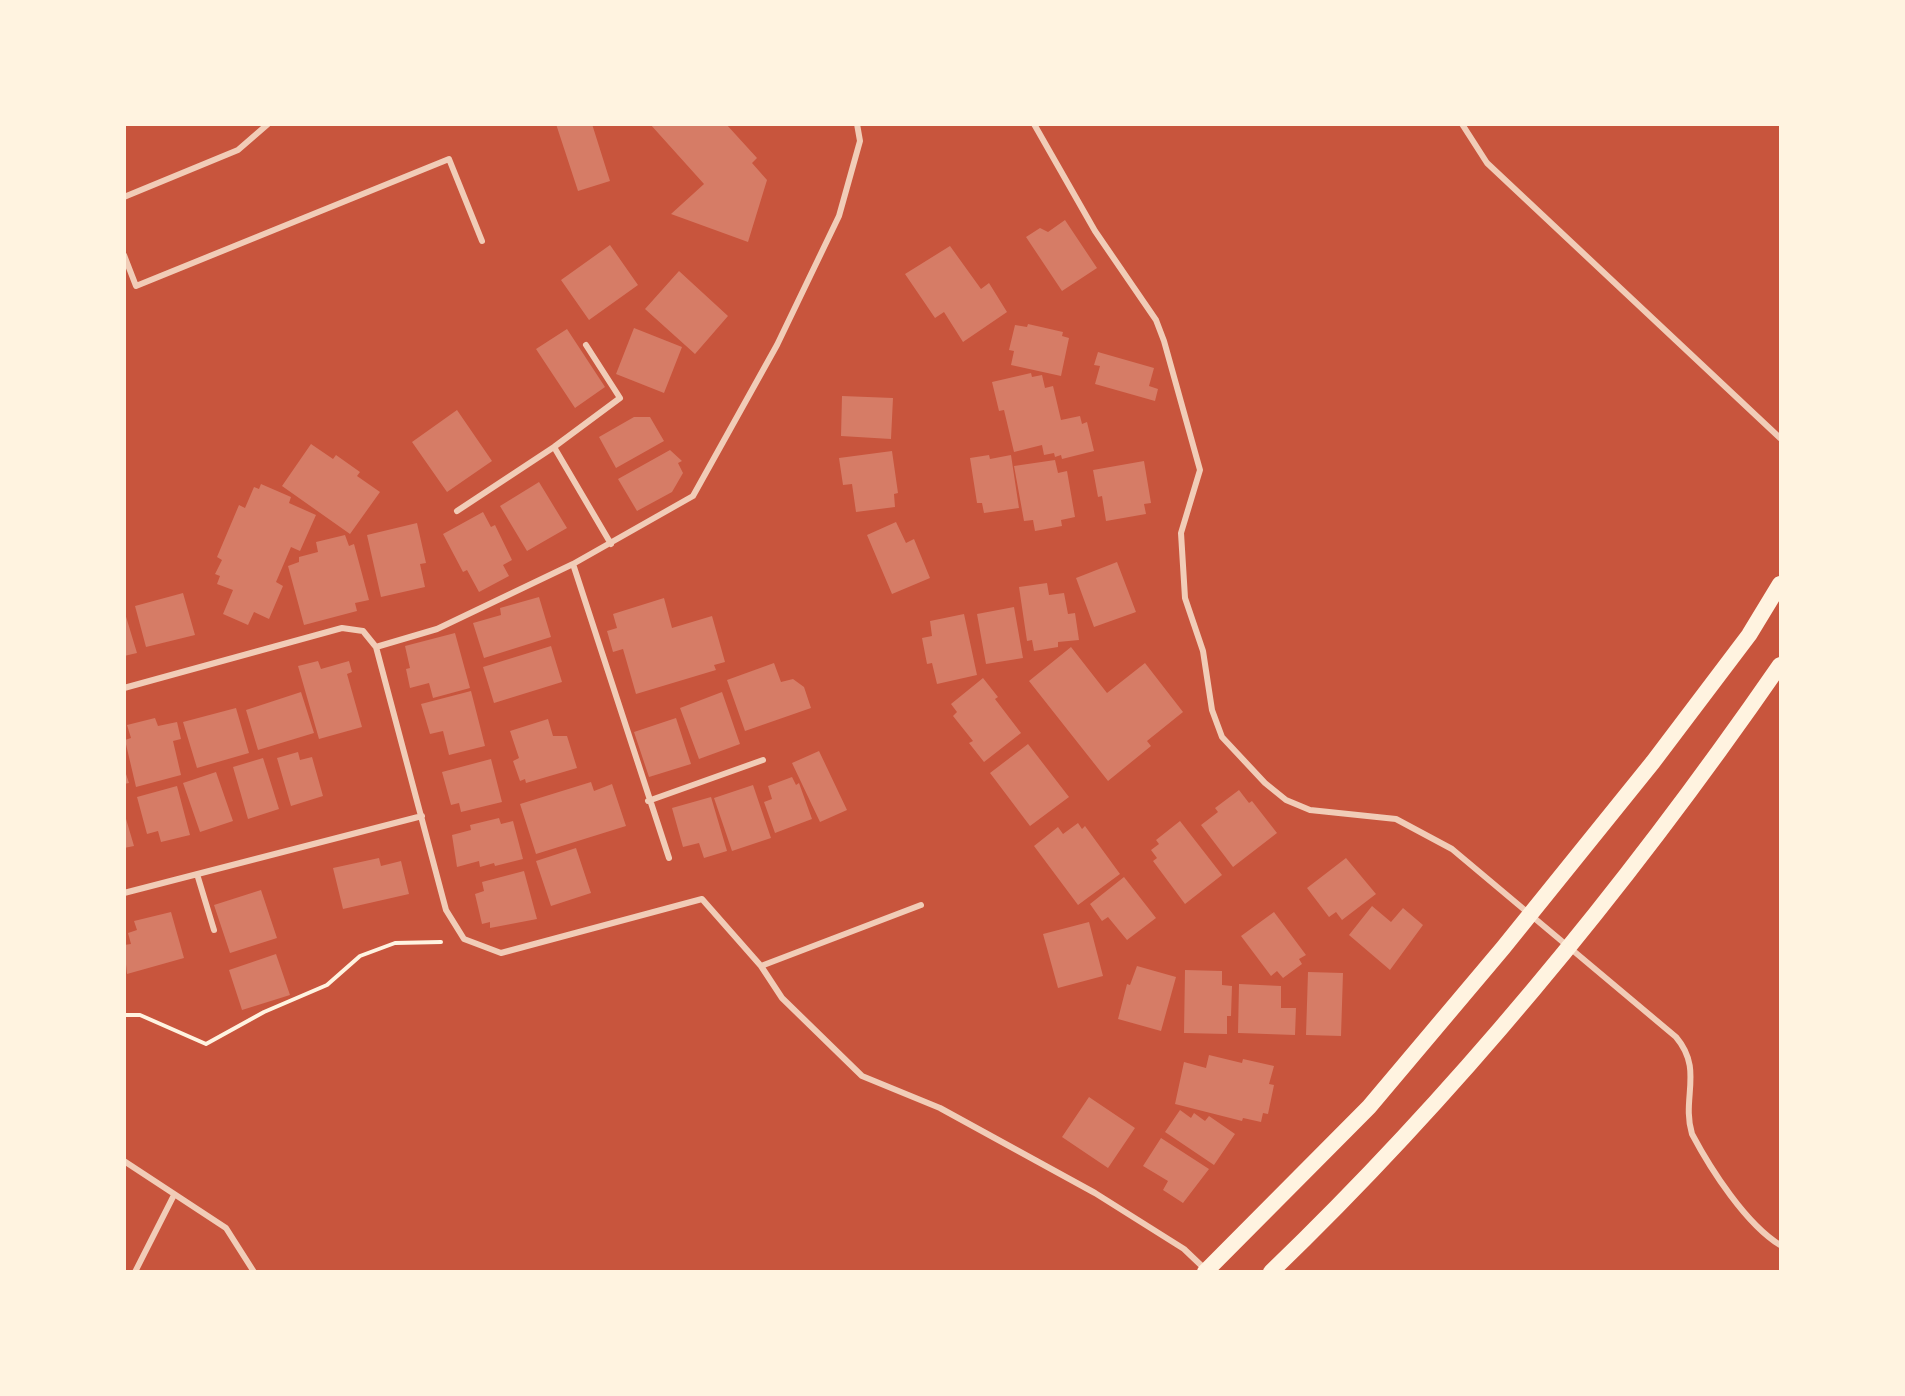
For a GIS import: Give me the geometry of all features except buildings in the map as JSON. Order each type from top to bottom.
[{"type":"highway","points":[[1206,1271],[1370,1107],[1653,762],[1749,635],[1780,584]]},
{"type":"highway","points":[[1271,1272],[1445,1092],[1569,948],[1657,836],[1780,665]]},
{"type":"street","points":[[124,198],[238,150],[268,124]]},
{"type":"street","points":[[376,647],[437,629],[573,564],[693,496],[777,345],[839,216],[860,141],[857,124]]},
{"type":"street","points":[[1034,124],[1092,225],[1156,320],[1164,341],[1200,470],[1181,533],[1185,598],[1203,651],[1212,710],[1222,737],[1265,783],[1286,800],[1310,810],[1389,818],[1403,822],[1461,856],[1676,1037],[1686,1049],[1691,1062],[1689,1121],[1692,1134],[1740,1206],[1756,1225],[1780,1245]]},
{"type":"street","points":[[1462,124],[1487,163],[1577,244],[1780,438]]},
{"type":"street","points":[[124,255],[136,286],[449,159],[482,241]]},
{"type":"street","points":[[458,511],[554,447],[620,398],[586,345]]},
{"type":"street","points":[[554,447],[611,544]]},
{"type":"street","points":[[573,564],[648,801],[669,858]]},
{"type":"street","points":[[124,688],[342,628],[363,632],[376,647],[446,910],[464,939],[501,953],[702,899],[761,966],[782,998],[862,1076],[940,1108],[1095,1193],[1184,1249],[1206,1271]]},
{"type":"street","points":[[648,801],[763,760]]},
{"type":"street","points":[[124,893],[422,816]]},
{"type":"street","points":[[197,874],[214,930]]},
{"type":"street","points":[[761,966],[921,905]]},
{"type":"street","points":[[124,1161],[226,1228],[254,1272]]},
{"type":"street","points":[[135,1272],[174,1195]]},
{"type":"path","points":[[124,1015],[140,1015],[206,1044],[264,1012],[327,985],[360,956],[395,943],[444,942]]}]
